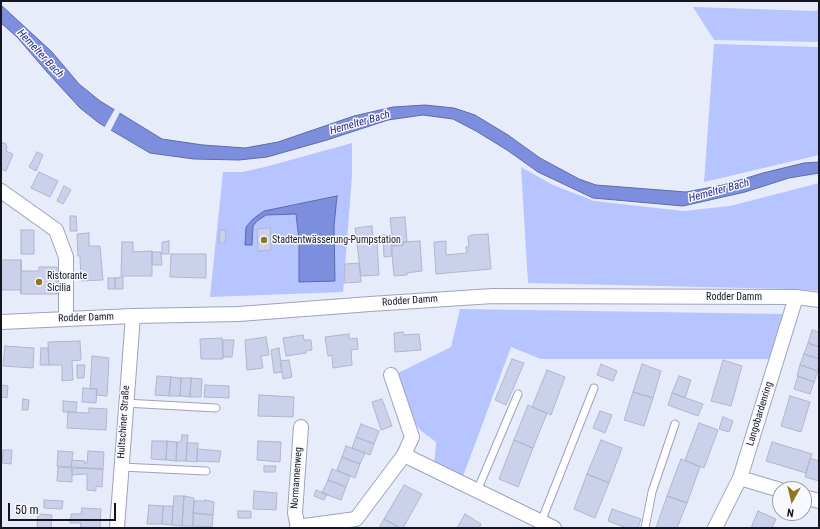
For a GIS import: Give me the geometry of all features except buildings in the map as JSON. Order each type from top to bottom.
[{"type":"street","points":[[1,191],[56,230],[66,258],[66,319]]},
{"type":"street","name":"Rodder Damm","points":[[1,322],[133,316],[238,314],[493,296],[796,298],[819,300]]},
{"type":"street","name":"Langobardenring","points":[[715,528],[740,478],[796,298]]},
{"type":"street","name":"Hultschiner Straße","points":[[117,528],[125,402],[133,316]]},
{"type":"street","points":[[297,527],[356,519],[404,455],[412,437],[391,375]]},
{"type":"street","name":"Normannenweg","points":[[297,527],[295,513],[301,428]]},
{"type":"street","points":[[404,455],[547,525]]},
{"type":"street","points":[[740,478],[772,488]]},
{"type":"lane","points":[[547,525],[594,388]]},
{"type":"lane","points":[[477,491],[518,394]]},
{"type":"lane","points":[[125,402],[216,408]]},
{"type":"lane","points":[[645,528],[652,492],[675,424]]},
{"type":"lane","points":[[121,467],[206,471]]},
{"type":"shaded area","points":[[693,7],[819,10],[819,42],[714,40]]},
{"type":"shaded area","points":[[714,44],[819,47],[819,155],[704,182]]},
{"type":"shaded area","points":[[352,143],[352,176],[343,292],[210,297],[223,172],[242,172],[265,167]]},
{"type":"shaded area","points":[[521,167],[553,185],[594,201],[683,211],[730,206],[819,183],[819,291],[790,289],[528,283]]},
{"type":"shaded area","points":[[460,309],[784,314],[770,359],[541,359],[511,347],[462,479],[434,466],[436,442],[420,430],[406,409],[396,374],[451,347]]},
{"type":"water","name":"Hemelter Bach","points":[[1,5],[52,52],[79,84],[100,101],[162,139],[203,145],[245,148],[278,142],[354,116],[393,107],[425,105],[454,108],[475,115],[508,135],[540,158],[579,179],[596,185],[686,192],[723,185],[804,163],[819,162],[819,173],[789,178],[745,192],[683,206],[593,198],[538,172],[507,150],[453,119],[423,115],[388,120],[327,140],[267,157],[239,160],[194,159],[150,153],[99,123],[80,108],[17,37],[1,23]]},
{"type":"water","points":[[337,196],[334,226],[335,281],[299,282],[299,240],[296,214],[266,215],[257,221],[253,226],[252,245],[245,245],[246,227],[253,219],[264,211]]},
{"type":"pier","points":[[115,109],[120,112],[110,132],[104,128]]},
{"type":"place","name":"Stadtentwässerung-Pumpstation","points":[[264,240]]},
{"type":"place","name":"Ristorante Sicilia","points":[[39,282]]}]
